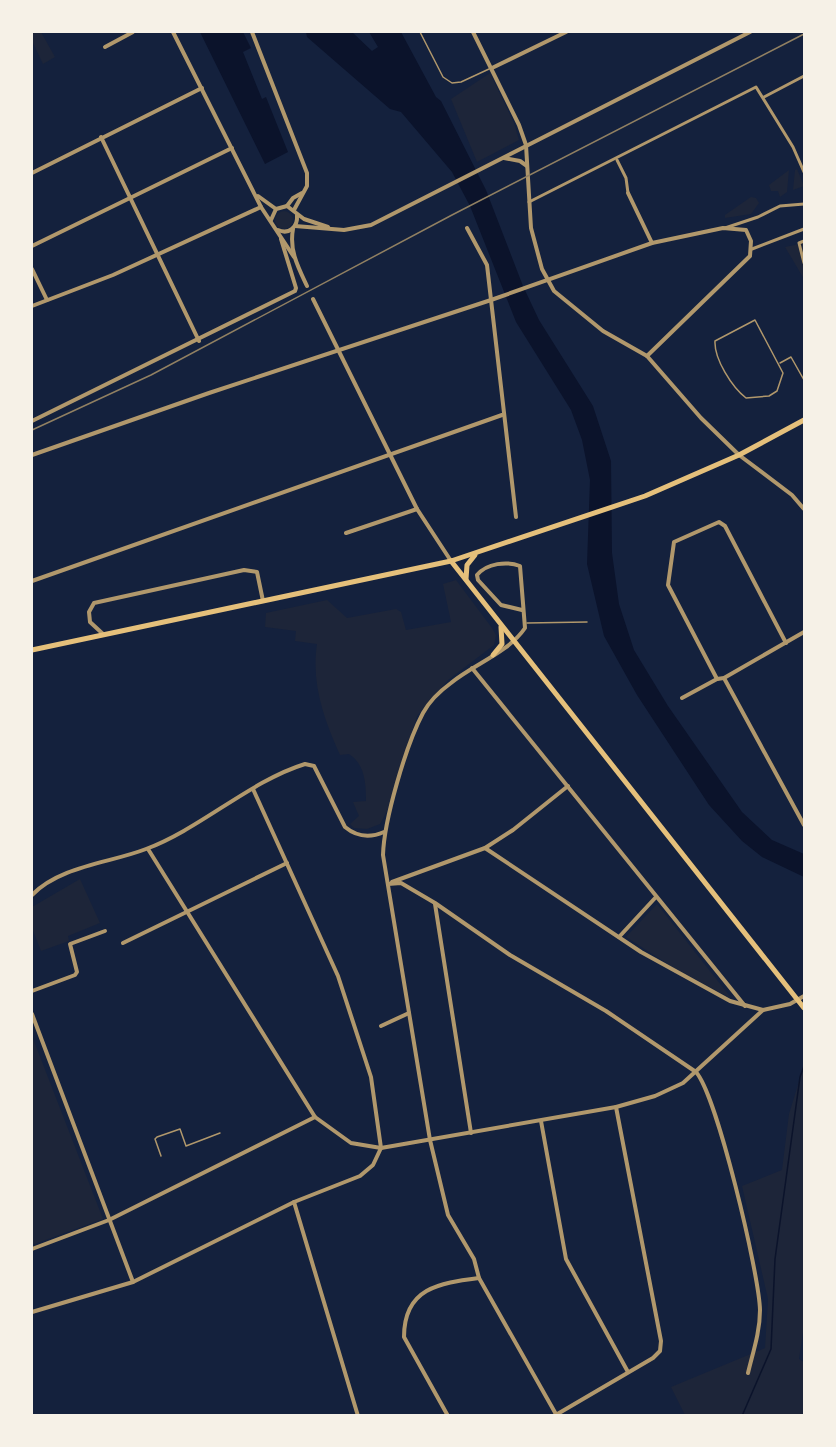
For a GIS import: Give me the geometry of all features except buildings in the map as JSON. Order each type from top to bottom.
[{"type":"main road","points":[[32,650],[451,561],[645,496],[739,455],[804,420]]},
{"type":"main road","points":[[468,583],[465,574],[467,565],[477,553]]},
{"type":"main road","points":[[451,561],[804,1008]]},
{"type":"main road","points":[[493,655],[502,644],[503,633],[500,623]]},
{"type":"street","points":[[105,46],[133,32]]},
{"type":"street","points":[[173,32],[261,207],[272,220],[281,239],[294,257]]},
{"type":"street","points":[[252,32],[307,173],[307,186],[295,212],[290,242],[307,286]]},
{"type":"street","points":[[473,32],[492,68],[526,145],[529,202],[538,256],[547,279],[557,293],[587,319],[647,356],[701,418],[739,455],[792,495],[804,509]]},
{"type":"street","points":[[492,68],[566,32]]},
{"type":"street","points":[[275,228],[285,232],[294,227],[355,229],[371,225],[750,32]]},
{"type":"street","points":[[764,97],[804,76]]},
{"type":"street","points":[[529,202],[617,160],[756,87],[793,147],[804,172]]},
{"type":"street","points":[[32,173],[101,136],[202,88]]},
{"type":"street","points":[[101,136],[199,340]]},
{"type":"street","points":[[32,246],[232,148]]},
{"type":"street","points":[[504,158],[512,158],[527,166]]},
{"type":"street","points":[[617,160],[626,178],[628,193],[652,243]]},
{"type":"street","points":[[255,192],[262,201],[276,209],[287,206],[293,198],[303,193]]},
{"type":"street","points":[[32,455],[336,350],[498,298],[652,243],[723,228],[758,217],[780,206],[804,204]]},
{"type":"street","points":[[287,206],[295,212],[334,229]]},
{"type":"street","points":[[32,306],[158,254],[261,207]]},
{"type":"street","points":[[272,220],[276,209]]},
{"type":"street","points":[[647,356],[750,255],[752,249],[746,230],[738,227],[723,228]]},
{"type":"street","points":[[467,228],[487,265],[502,415],[516,517]]},
{"type":"street","points":[[752,249],[804,228]]},
{"type":"street","points":[[32,421],[295,291],[281,239]]},
{"type":"street","points":[[804,241],[799,243],[804,262]]},
{"type":"street","points":[[32,269],[47,300]]},
{"type":"street","points":[[313,299],[388,454],[417,509],[451,561]]},
{"type":"street","points":[[32,581],[502,415]]},
{"type":"street","points":[[346,533],[417,509]]},
{"type":"street","points":[[717,679],[668,585],[674,542],[712,523],[719,522],[725,526],[786,643]]},
{"type":"street","points":[[522,610],[501,605],[478,580],[477,575],[481,570],[504,562],[520,566],[522,610],[526,623],[514,641],[450,683],[423,712],[412,738],[384,832],[383,855],[430,1140],[448,1215],[474,1259],[478,1278],[555,1415],[653,1358],[660,1351],[661,1341],[616,1107]]},
{"type":"street","points":[[103,634],[90,622],[89,612],[94,603],[244,570],[257,572],[263,601]]},
{"type":"street","points":[[682,698],[717,679],[724,678],[804,632]]},
{"type":"street","points":[[472,668],[745,1006]]},
{"type":"street","points":[[724,678],[804,825]]},
{"type":"street","points":[[32,895],[57,878],[148,849],[298,766],[310,764],[317,772],[345,827],[352,833],[374,837],[384,832]]},
{"type":"street","points":[[388,884],[485,848],[513,830],[568,786]]},
{"type":"street","points":[[32,1312],[133,1282],[294,1202],[360,1176],[373,1165],[381,1148],[371,1077],[342,987],[253,789]]},
{"type":"street","points":[[485,848],[672,971],[730,1002],[763,1010]]},
{"type":"street","points":[[148,849],[315,1117],[351,1143],[381,1148],[541,1122],[616,1107],[655,1096],[683,1083],[763,1010],[804,996]]},
{"type":"street","points":[[123,943],[287,863]]},
{"type":"street","points":[[388,884],[401,883],[435,903],[510,955],[606,1011],[703,1079],[717,1120],[759,1288],[759,1328],[748,1373]]},
{"type":"street","points":[[619,937],[656,897]]},
{"type":"street","points":[[435,903],[471,1133]]},
{"type":"street","points":[[32,991],[75,975],[70,944],[105,931]]},
{"type":"street","points":[[381,1026],[410,1013]]},
{"type":"street","points":[[32,1014],[133,1282]]},
{"type":"street","points":[[32,1249],[109,1220],[315,1117]]},
{"type":"street","points":[[541,1122],[566,1259],[628,1372]]},
{"type":"street","points":[[294,1202],[358,1416]]},
{"type":"street","points":[[448,1416],[404,1337],[404,1326],[408,1311],[418,1296],[432,1286],[478,1278]]},
{"type":"lane","points":[[420,32],[443,76],[452,82],[461,82],[492,68]]},
{"type":"lane","points":[[755,320],[779,364],[783,374],[777,391],[769,396],[746,398],[738,391],[714,350],[715,341],[755,320]]},
{"type":"lane","points":[[779,364],[791,357],[804,380]]},
{"type":"lane","points":[[526,623],[587,622]]},
{"type":"lane","points":[[161,1156],[155,1140],[157,1137],[180,1129],[186,1146],[220,1133]]},
{"type":"shaded area","points":[[32,32],[41,32],[55,57],[43,64],[32,41]]},
{"type":"shaded area","points":[[200,32],[243,32],[251,48],[243,52],[262,99],[266,97],[288,152],[265,164]]},
{"type":"shaded area","points":[[306,32],[352,32],[372,51],[378,47],[369,32],[401,32],[436,97],[441,101],[486,190],[523,286],[539,320],[593,406],[611,461],[612,553],[619,604],[634,650],[668,706],[742,812],[772,840],[804,854],[804,877],[762,857],[742,841],[709,805],[637,695],[604,636],[587,564],[590,480],[582,440],[571,410],[516,322],[470,206],[452,172],[401,112],[390,109],[307,37]]},
{"type":"shaded area","points":[[490,73],[514,123],[519,140],[477,162],[451,99]]},
{"type":"shaded area","points":[[797,169],[804,186],[793,190],[795,170]]},
{"type":"shaded area","points":[[789,170],[787,192],[780,197],[778,191],[771,191],[769,185]]},
{"type":"shaded area","points":[[751,197],[756,198],[759,203],[751,214],[725,218],[725,215]]},
{"type":"shaded area","points":[[284,211],[290,214],[293,220],[290,226],[284,229],[278,226],[275,220],[278,214]]},
{"type":"shaded area","points":[[804,243],[804,279],[785,247]]},
{"type":"shaded area","points":[[456,580],[492,628],[496,635],[494,645],[448,680],[417,716],[388,809],[380,824],[367,829],[354,828],[350,824],[359,816],[353,802],[366,801],[365,781],[354,758],[349,754],[340,755],[324,715],[317,687],[317,644],[295,641],[296,631],[265,627],[266,613],[327,600],[347,618],[396,609],[401,612],[406,630],[451,622],[443,584]]},
{"type":"shaded area","points":[[80,879],[100,923],[68,936],[69,941],[41,951],[32,928],[32,907]]},
{"type":"shaded area","points":[[657,904],[732,999],[674,968],[626,937]]},
{"type":"shaded area","points":[[32,1036],[103,1219],[32,1245]]},
{"type":"shaded area","points":[[804,1065],[804,1326],[799,1359],[804,1362],[804,1415],[685,1415],[671,1387],[765,1348],[768,1299],[742,1186],[782,1170],[789,1114]]},
{"type":"waterway","points":[[742,1416],[771,1349],[775,1259],[800,1077],[804,1066]]},
{"type":"railway","points":[[32,430],[151,375],[452,215],[804,34]]}]
